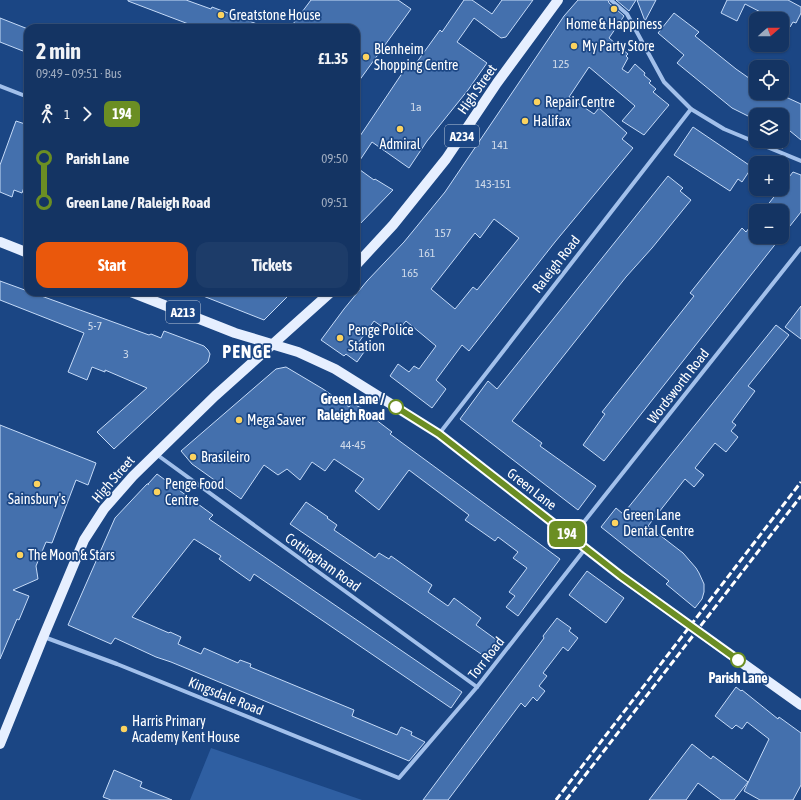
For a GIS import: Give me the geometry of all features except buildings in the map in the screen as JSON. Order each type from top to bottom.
[{"type":"main road","name":"High Street","points":[[360,261],[393,225],[446,159],[497,84],[558,0]]},
{"type":"main road","points":[[0,242],[24,251]]},
{"type":"main road","name":"A213","points":[[141,296],[235,333],[272,345]]},
{"type":"main road","name":"High Street","points":[[0,744],[84,540],[104,509],[132,476],[215,396],[327,296]]},
{"type":"main road","name":"Green Lane","points":[[272,345],[298,352],[335,369],[439,434],[621,576],[801,705]]},
{"type":"street","points":[[611,0],[627,14],[664,82],[691,109],[724,129],[801,160]]},
{"type":"street","points":[[0,86],[24,95]]},
{"type":"street","name":"Raleigh Road","points":[[439,434],[691,109]]},
{"type":"street","name":"Wordsworth Road","points":[[572,537],[801,248]]},
{"type":"street","name":"Cottingham Road","points":[[155,454],[477,687]]},
{"type":"street","name":"Torr Road","points":[[399,778],[477,687],[586,549]]},
{"type":"street","name":"Kingsdale Road","points":[[43,637],[117,664],[399,778]]},
{"type":"shaded area","points":[[211,748],[362,800],[190,800]]},
{"type":"railway","points":[[556,800],[801,482]]},
{"type":"railway","points":[[566,800],[801,496]]},
{"type":"bus line","name":"194","points":[[396,407],[439,434],[621,576],[738,660]]},
{"type":"place","name":"Home & Happiness","points":[[614,9]]},
{"type":"place","name":"Greatstone House","points":[[221,15]]},
{"type":"place","name":"My Party Store","points":[[574,46]]},
{"type":"place","name":"Blenheim Shopping Centre","points":[[366,57]]},
{"type":"place","name":"Repair Centre","points":[[537,102]]},
{"type":"place","name":"Halifax","points":[[525,121]]},
{"type":"place","name":"Admiral","points":[[400,129]]},
{"type":"place","name":"Penge Police Station","points":[[340,338]]},
{"type":"place","name":"Green Lane / Raleigh Road","points":[[396,407]]},
{"type":"place","name":"Mega Saver","points":[[239,420]]},
{"type":"place","name":"Brasileiro","points":[[193,457]]},
{"type":"place","name":"Sainsbury's","points":[[37,484]]},
{"type":"place","name":"Penge Food Centre","points":[[157,492]]},
{"type":"place","name":"Green Lane Dental Centre","points":[[615,523]]},
{"type":"place","name":"The Moon & Stars","points":[[20,555]]},
{"type":"place","name":"Parish Lane","points":[[738,660]]},
{"type":"place","name":"Harris Primary Academy Kent House","points":[[124,729]]},
{"type":"district","name":"PENGE","points":[[247,352]]}]
